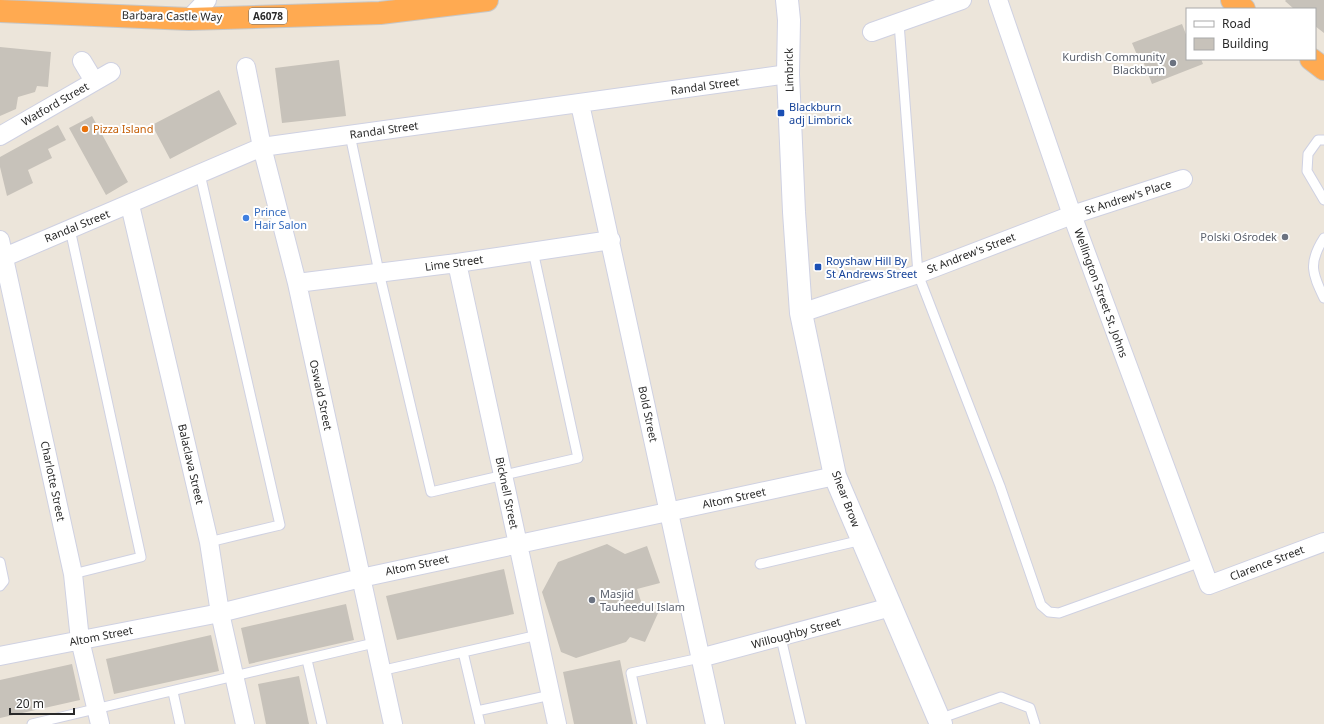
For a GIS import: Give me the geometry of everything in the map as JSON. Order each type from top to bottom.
[{"type":"highway","name":"Barbara Castle Way","points":[[0,12],[189,19],[380,13],[487,0]]},
{"type":"highway","points":[[1232,0],[1243,8]]},
{"type":"highway","points":[[1312,60],[1324,69]]},
{"type":"main road","name":"Limbrick","points":[[786,0],[789,20],[788,74],[794,212]]},
{"type":"main road","name":"Shear Brow","points":[[794,212],[801,313],[835,476],[940,721]]},
{"type":"street","points":[[189,19],[207,0]]},
{"type":"street","points":[[872,32],[962,0]]},
{"type":"street","name":"Wellington Street St. Johns","points":[[998,0],[1072,215],[1209,585]]},
{"type":"street","points":[[82,61],[94,81]]},
{"type":"street","name":"Oswald Street","points":[[246,67],[262,147],[297,283],[380,671],[393,724]]},
{"type":"street","name":"Watford Street","points":[[0,136],[111,72]]},
{"type":"street","name":"Randal Street","points":[[2,252],[70,229],[130,205],[262,147],[788,74]]},
{"type":"street","name":"Bold Street","points":[[580,104],[611,240],[668,512],[715,724]]},
{"type":"street","name":"St Andrew's Place","points":[[1072,215],[1183,179]]},
{"type":"street","name":"Balaclava Street","points":[[130,205],[209,542],[220,613],[245,724]]},
{"type":"street","name":"St Andrew's Street","points":[[801,313],[918,274],[1072,215]]},
{"type":"street","name":"Lime Street","points":[[297,283],[457,263],[611,240]]},
{"type":"street","name":"Charlotte Street","points":[[2,252],[73,574],[80,640],[98,717]]},
{"type":"street","name":"Bicknell Street","points":[[457,263],[557,724]]},
{"type":"street","name":"Altom Street","points":[[0,656],[220,613],[361,578],[835,476]]},
{"type":"street","name":"Clarence Street","points":[[1209,585],[1324,542]]},
{"type":"street","name":"Willoughby Street","points":[[700,658],[781,638],[890,607]]},
{"type":"lane","points":[[899,23],[918,274],[1000,486],[1041,605],[1044,610],[1059,613],[1200,562]]},
{"type":"lane","points":[[350,135],[378,272],[431,492],[578,458],[533,251]]},
{"type":"lane","points":[[1324,140],[1318,140],[1308,154],[1307,171],[1324,200]]},
{"type":"lane","points":[[200,174],[280,526],[209,542]]},
{"type":"lane","points":[[70,229],[141,557],[73,574]]},
{"type":"lane","points":[[1324,238],[1316,250],[1312,269],[1324,298]]},
{"type":"lane","points":[[760,564],[862,540]]},
{"type":"lane","points":[[0,562],[4,581],[4,584],[0,586]]},
{"type":"lane","points":[[380,671],[538,635]]},
{"type":"lane","points":[[781,638],[801,724]]},
{"type":"lane","points":[[34,724],[98,717],[173,692],[374,643]]},
{"type":"lane","points":[[463,652],[480,724]]},
{"type":"lane","points":[[642,724],[631,673],[700,658]]},
{"type":"lane","points":[[307,660],[322,724]]},
{"type":"lane","points":[[173,692],[180,724]]},
{"type":"lane","points":[[476,711],[551,695]]},
{"type":"lane","points":[[940,721],[1001,697],[1030,708],[1035,724]]},
{"type":"building","points":[[1324,0],[1324,33],[1316,27],[1316,8],[1293,8],[1285,1]]},
{"type":"building","points":[[1182,24],[1186,34],[1186,60],[1201,60],[1203,64],[1152,84],[1143,61],[1140,62],[1132,43]]},
{"type":"building","points":[[0,47],[51,52],[48,87],[37,86],[35,92],[18,97],[16,109],[0,116]]},
{"type":"building","points":[[339,60],[346,116],[282,123],[275,68]]},
{"type":"building","points":[[219,90],[237,124],[170,159],[152,125]]},
{"type":"building","points":[[92,116],[128,182],[106,195],[69,128]]},
{"type":"building","points":[[58,125],[66,140],[48,149],[52,158],[28,170],[33,183],[7,196],[0,167],[0,157]]},
{"type":"building","name":"Masjid Tauheedul Islam","points":[[607,544],[625,554],[647,546],[660,583],[637,589],[643,608],[659,611],[645,642],[630,637],[626,642],[576,658],[561,652],[542,592],[558,562]]},
{"type":"building","points":[[504,569],[514,614],[397,640],[386,596]]},
{"type":"building","points":[[346,604],[354,640],[249,664],[241,628]]},
{"type":"building","points":[[211,635],[219,671],[114,694],[106,659]]},
{"type":"building","points":[[620,660],[633,724],[574,724],[563,672]]},
{"type":"building","points":[[72,664],[80,700],[0,718],[0,680]]},
{"type":"building","points":[[299,676],[309,724],[266,724],[258,684]]},
{"type":"place","name":"Kurdish Community Blackburn","points":[[1173,63]]},
{"type":"place","name":"Blackburn adj Limbrick","points":[[781,113]]},
{"type":"place","name":"Pizza Island","points":[[85,129]]},
{"type":"place","name":"Prince Hair Salon","points":[[246,218]]},
{"type":"place","name":"Polski Ośrodek","points":[[1285,237]]},
{"type":"place","name":"Royshaw Hill By St Andrews Street","points":[[818,267]]},
{"type":"place","name":"Masjid Tauheedul Islam","points":[[592,600]]}]
